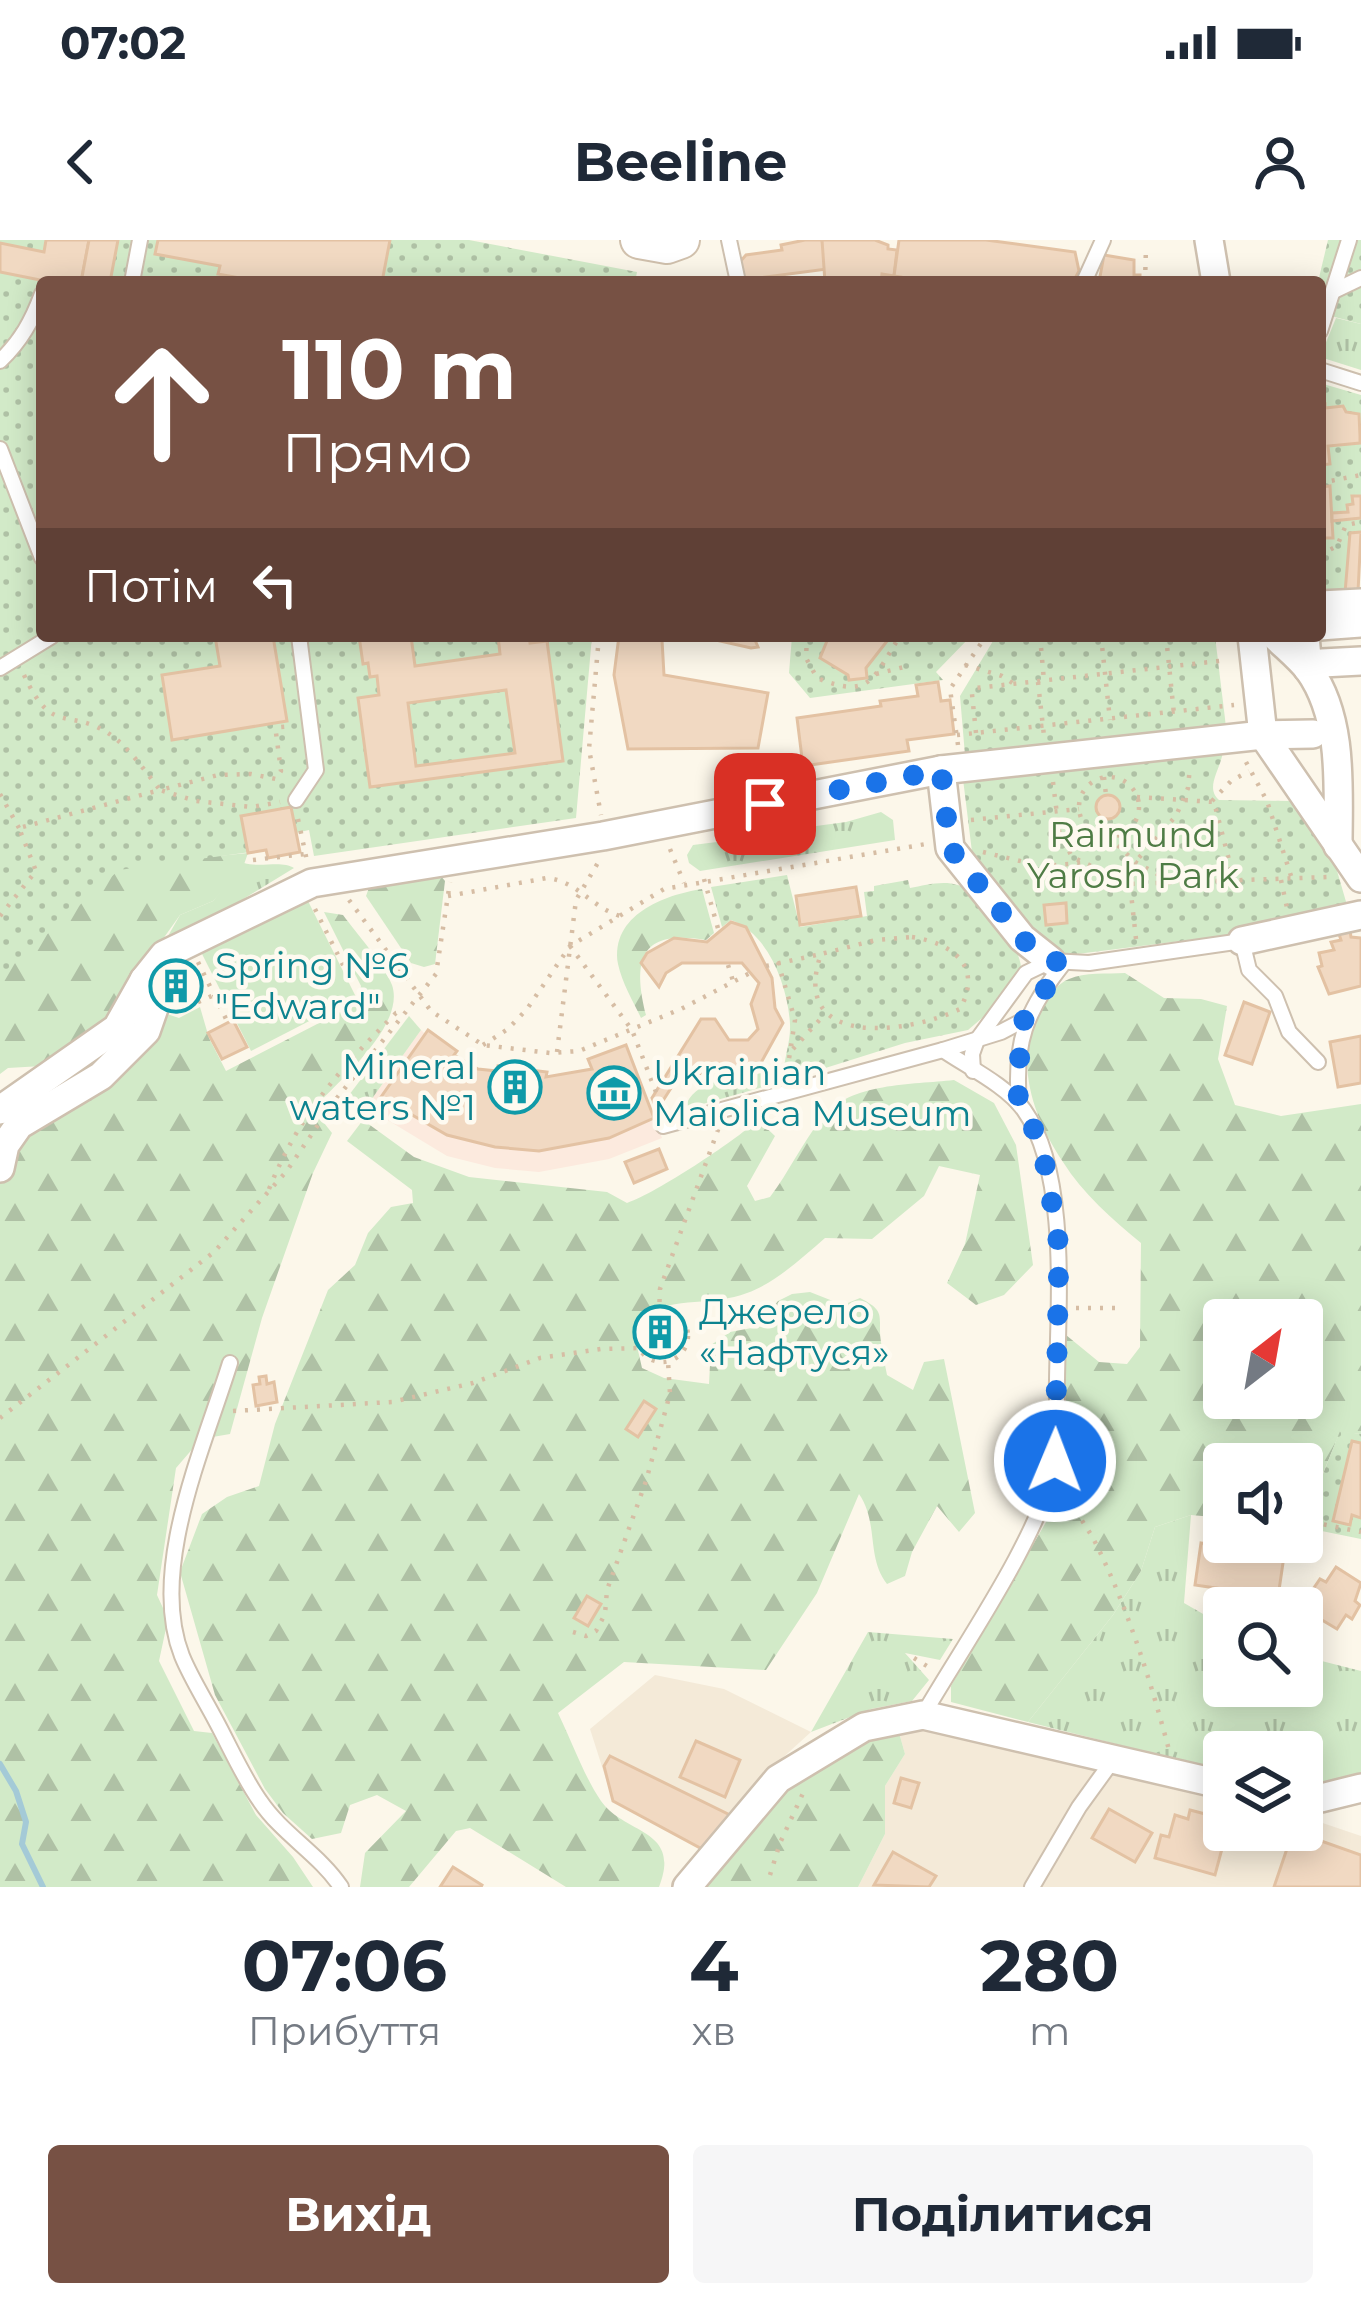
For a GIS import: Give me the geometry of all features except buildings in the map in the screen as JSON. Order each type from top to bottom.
[{"type":"street","points":[[639,240],[667,245],[681,240]]},
{"type":"street","points":[[1208,242],[1215,276]]},
{"type":"street","points":[[1208,242],[1226,276]]},
{"type":"street","points":[[1326,605],[1361,602]]},
{"type":"street","points":[[1326,626],[1361,623]]},
{"type":"street","points":[[1253,642],[1263,735],[1350,838]]},
{"type":"street","points":[[1281,642],[1308,669],[1328,706],[1326,740],[1361,878]]},
{"type":"street","points":[[1306,642],[1308,669]]},
{"type":"street","points":[[1308,669],[1322,663],[1361,661]]},
{"type":"street","points":[[0,1110],[117,1028],[144,980],[164,956],[318,882],[603,836],[951,769],[1048,758],[1109,764],[1263,735],[1326,740],[1361,732]]},
{"type":"street","points":[[1326,740],[1361,789]]},
{"type":"street","points":[[951,769],[950,848],[1022,938],[1057,963]]},
{"type":"street","points":[[1243,941],[1361,915]]},
{"type":"street","points":[[0,1168],[5,1145],[19,1125],[100,1076],[146,1031],[154,1008],[144,980]]},
{"type":"street","points":[[687,1887],[778,1779],[864,1727],[923,1715],[1203,1780]]},
{"type":"street","points":[[1323,1798],[1361,1787]]},
{"type":"lane","points":[[133,276],[140,240]]},
{"type":"lane","points":[[729,240],[737,276]]},
{"type":"lane","points":[[1087,276],[1103,240]]},
{"type":"lane","points":[[1326,314],[1349,240]]},
{"type":"lane","points":[[1334,290],[1361,278]]},
{"type":"lane","points":[[0,361],[17,345],[36,311]]},
{"type":"lane","points":[[1326,372],[1361,383]]},
{"type":"lane","points":[[0,449],[36,542]]},
{"type":"lane","points":[[0,668],[43,642]]},
{"type":"lane","points":[[296,800],[316,770],[300,642]]},
{"type":"lane","points":[[974,1071],[972,1054],[977,1040],[1025,973],[1057,963],[1243,941],[1249,970],[1275,996],[1289,1032],[1318,1062]]},
{"type":"lane","points":[[1019,1104],[1018,1057],[1024,1020],[1057,963]]},
{"type":"lane","points":[[663,1126],[943,1051],[1024,1020]]},
{"type":"lane","points":[[923,1715],[1012,1563],[1040,1508],[1055,1461],[1059,1246],[1046,1168],[1031,1121],[1019,1104],[943,1051]]},
{"type":"lane","points":[[230,1363],[183,1517],[172,1572],[172,1607],[181,1654],[258,1799],[274,1821],[329,1869],[341,1887]]},
{"type":"lane","points":[[1032,1887],[1113,1759]]},
{"type":"path","points":[[1145,276],[1146,247]]},
{"type":"path","points":[[1326,481],[1361,475]]},
{"type":"path","points":[[1326,552],[1337,546],[1346,525],[1361,522]]},
{"type":"path","points":[[598,642],[589,749],[603,836]]},
{"type":"path","points":[[807,642],[806,658],[817,678],[842,688],[867,685],[895,642]]},
{"type":"path","points":[[951,769],[957,735],[950,689],[982,642]]},
{"type":"path","points":[[1040,642],[1042,726],[1056,812],[1066,848],[1083,863],[1130,884],[1330,877]]},
{"type":"path","points":[[1102,642],[1110,718],[1106,795]]},
{"type":"path","points":[[1138,957],[1130,884],[1135,862],[1165,833],[1184,800],[1190,775],[1174,712],[1167,642]]},
{"type":"path","points":[[17,659],[46,709],[58,719],[111,734],[160,790],[196,801],[252,807],[296,800],[305,854],[350,980]]},
{"type":"path","points":[[976,733],[974,689],[1228,660]]},
{"type":"path","points":[[965,665],[1014,684]]},
{"type":"path","points":[[876,674],[904,667]]},
{"type":"path","points":[[957,735],[1234,705]]},
{"type":"path","points":[[19,828],[218,775],[277,779],[277,730],[310,723]]},
{"type":"path","points":[[1109,764],[1137,797],[1138,814],[1119,836],[1109,837],[1091,831],[1079,809],[1083,792],[1109,764]]},
{"type":"path","points":[[1137,797],[1212,801],[1249,771]]},
{"type":"path","points":[[0,794],[36,871],[0,916]]},
{"type":"path","points":[[1212,801],[1234,882]]},
{"type":"path","points":[[1267,801],[1292,879]]},
{"type":"path","points":[[483,1045],[527,1010],[570,946],[664,889],[1079,809]]},
{"type":"path","points":[[948,832],[1014,862],[1041,866],[1083,863]]},
{"type":"path","points":[[1109,837],[1135,862],[1175,884]]},
{"type":"path","points":[[253,860],[305,854]]},
{"type":"path","points":[[671,854],[683,883]]},
{"type":"path","points":[[0,1418],[214,1252],[267,1194],[440,964],[452,862]]},
{"type":"path","points":[[557,1053],[579,891],[591,874]]},
{"type":"path","points":[[448,896],[547,878],[562,880],[602,910],[620,916]]},
{"type":"path","points":[[704,879],[719,932]]},
{"type":"path","points":[[318,882],[353,907],[418,997],[440,1019],[483,1045],[579,1051],[750,973]]},
{"type":"path","points":[[766,966],[876,940],[937,941],[961,959],[967,983],[960,1009],[919,1024],[884,1029],[841,1023],[826,1012],[817,996],[815,976],[821,954]]},
{"type":"path","points":[[189,943],[227,1021]]},
{"type":"path","points":[[570,946],[632,1030],[656,1092]]},
{"type":"path","points":[[778,962],[795,1020],[787,1067]]},
{"type":"path","points":[[728,964],[733,981]]},
{"type":"path","points":[[175,1012],[214,994]]},
{"type":"path","points":[[267,1194],[304,1114],[396,1012],[405,1011]]},
{"type":"path","points":[[793,1049],[826,1012]]},
{"type":"path","points":[[659,1312],[660,1289],[716,1137]]},
{"type":"path","points":[[1058,1308],[1121,1308]]},
{"type":"path","points":[[215,1412],[392,1402],[473,1383],[540,1358],[601,1349],[639,1348],[651,1359],[668,1361],[683,1352],[687,1327],[676,1313],[659,1312],[639,1324],[639,1348]]},
{"type":"path","points":[[573,1632],[586,1636],[596,1631],[605,1614],[607,1590],[631,1531],[670,1394],[668,1361]]},
{"type":"path","points":[[1055,1461],[1073,1512],[1096,1542],[1142,1659],[1175,1774]]},
{"type":"path","points":[[1323,1524],[1361,1532]]},
{"type":"path","points":[[770,1875],[780,1843],[825,1750]]},
{"type":"shaded area","name":"Mineral waters №1","points":[[421,1030],[425,1034],[428,1030],[457,1051],[455,1056],[478,1069],[496,1071],[498,1066],[547,1072],[547,1077],[591,1069],[588,1059],[626,1045],[662,1138],[609,1159],[539,1172],[447,1156],[366,1107]]},
{"type":"shaded area","points":[[655,1675],[724,1689],[811,1732],[777,1763],[704,1850],[613,1801],[590,1729]]},
{"type":"shaded area","points":[[926,1726],[1203,1790],[1203,1851],[1323,1851],[1323,1823],[1361,1836],[1361,1887],[858,1887],[885,1834],[885,1786],[905,1754],[898,1729]]},
{"type":"green space","points":[[0,240],[469,240],[637,272],[636,276],[36,276],[36,642],[591,642],[576,818],[314,856],[309,830],[296,833],[300,852],[268,858],[266,850],[119,870],[0,976]]},
{"type":"green space","points":[[1328,240],[1361,240],[1361,324],[1326,315],[1326,276],[1319,276]]},
{"type":"green space","points":[[1336,318],[1361,324],[1361,370],[1326,359],[1326,342]]},
{"type":"green space","points":[[1326,385],[1361,395],[1361,532],[1350,534],[1345,593],[1326,595]]},
{"type":"green space","points":[[792,642],[965,642],[936,672],[943,680],[810,698],[789,673]]},
{"type":"green space","points":[[992,642],[1216,642],[1226,727],[965,755],[960,696]]},
{"type":"green space","name":"Raimund Yarosh Park","points":[[1223,750],[1213,783],[1215,795],[1219,800],[1296,801],[1333,857],[1349,912],[1253,932],[1069,955],[1048,951],[973,860],[963,779]]},
{"type":"green space","points":[[881,812],[893,820],[895,840],[700,871],[687,855],[693,845],[846,822]]},
{"type":"green space","points":[[248,853],[242,870],[213,901],[180,915],[106,1019],[42,1066],[8,1068],[0,1074],[0,930],[45,873]]},
{"type":"green space","points":[[244,863],[294,868],[160,950],[180,915],[213,901]]},
{"type":"green space","points":[[440,875],[445,881],[435,964],[424,967],[411,963],[366,896],[370,885]]},
{"type":"green space","points":[[787,875],[800,927],[867,916],[864,892],[874,891],[874,886],[908,880],[910,888],[958,885],[998,920],[1021,967],[988,1013],[968,1030],[905,1043],[784,1081],[790,1024],[780,978],[756,936],[731,920],[722,927],[711,887]]},
{"type":"green space","points":[[702,889],[714,933],[706,940],[667,939],[646,952],[640,978],[646,1015],[641,1018],[618,964],[622,932],[657,902]]},
{"type":"green space","points":[[305,895],[356,997],[251,1051],[199,948]]},
{"type":"green space","points":[[324,912],[343,915],[363,940],[388,977],[394,1001],[367,1052],[313,1109],[332,1133],[313,1173],[262,1318],[230,1434],[201,1439],[176,1468],[157,1595],[168,1619],[159,1661],[194,1731],[212,1733],[256,1815],[313,1887],[0,1887],[0,1184],[19,1135],[161,1012],[179,1018],[200,1007],[226,1071],[356,1004],[361,986]]},
{"type":"green space","points":[[1125,973],[1164,998],[1201,999],[1227,1006],[1218,1059],[1235,1105],[1281,1116],[1361,1104],[1361,1434],[1340,1432],[1323,1473],[1323,1443],[1203,1443],[1203,1516],[1191,1515],[1155,1527],[1141,1571],[1113,1615],[1028,1722],[951,1702],[951,1686],[1060,1498],[1066,1335],[1099,1362],[1127,1364],[1140,1347],[1141,1243],[1071,1174],[1042,1125],[1029,1085],[1029,1045],[1043,1005],[1065,981],[1089,974]]},
{"type":"green space","points":[[409,1016],[421,1030],[366,1107],[346,1099]]},
{"type":"green space","points":[[782,1066],[784,1081],[685,1109],[700,1088]]},
{"type":"green space","points":[[954,1080],[994,1103],[1016,1145],[1033,1265],[1004,1295],[976,1305],[947,1283],[965,1244],[980,1175],[939,1166],[924,1196],[872,1239],[825,1238],[757,1289],[643,1314],[637,1346],[642,1368],[664,1378],[709,1384],[711,1345],[730,1332],[757,1327],[778,1301],[810,1292],[843,1305],[860,1298],[880,1316],[887,1375],[913,1390],[924,1362],[944,1359],[975,1513],[959,1532],[937,1506],[912,1552],[905,1576],[887,1584],[859,1494],[817,1593],[766,1670],[624,1662],[558,1713],[601,1801],[648,1835],[663,1853],[659,1887],[566,1887],[470,1828],[456,1831],[409,1887],[360,1887],[365,1853],[406,1811],[377,1795],[350,1805],[341,1833],[312,1839],[283,1813],[265,1789],[215,1695],[180,1572],[202,1514],[227,1497],[259,1486],[275,1424],[328,1290],[355,1265],[368,1233],[391,1207],[413,1203],[412,1190],[347,1141],[363,1120],[414,1157],[469,1177],[607,1192],[627,1203],[695,1166],[758,1120],[775,1136],[747,1186],[755,1201],[770,1197],[834,1106],[883,1087]]},
{"type":"green space","points":[[1340,1431],[1361,1434],[1361,1539],[1323,1531],[1323,1474]]},
{"type":"green space","points":[[1191,1515],[1184,1603],[1203,1614],[1203,1707],[1323,1707],[1323,1661],[1361,1671],[1361,1775],[1323,1786],[1323,1731],[1203,1731],[1203,1766],[1028,1722],[1113,1615],[1141,1571],[1155,1527]]},
{"type":"green space","points":[[868,1632],[953,1639],[940,1660],[905,1653],[929,1680],[912,1701],[871,1709],[811,1732]]},
{"type":"green space","points":[[898,1729],[905,1754],[885,1786],[885,1834],[858,1887],[697,1887],[784,1787],[869,1736]]},
{"type":"waterway","points":[[0,1764],[16,1791],[26,1822],[22,1844],[43,1887]]},
{"type":"place","name":"Spring №6 \"Edward\"","points":[[176,986]]},
{"type":"place","name":"Mineral waters №1","points":[[515,1087]]},
{"type":"place","name":"Ukrainian Maiolica Museum","points":[[614,1093]]},
{"type":"place","name":"Джерело «Нафтуся»","points":[[660,1332]]},
{"type":"route","points":[[765,804],[941,770],[950,848],[1037,954],[1063,964],[1024,1020],[1017,1081],[1019,1104],[1031,1121],[1046,1168],[1059,1246],[1055,1461]]}]
